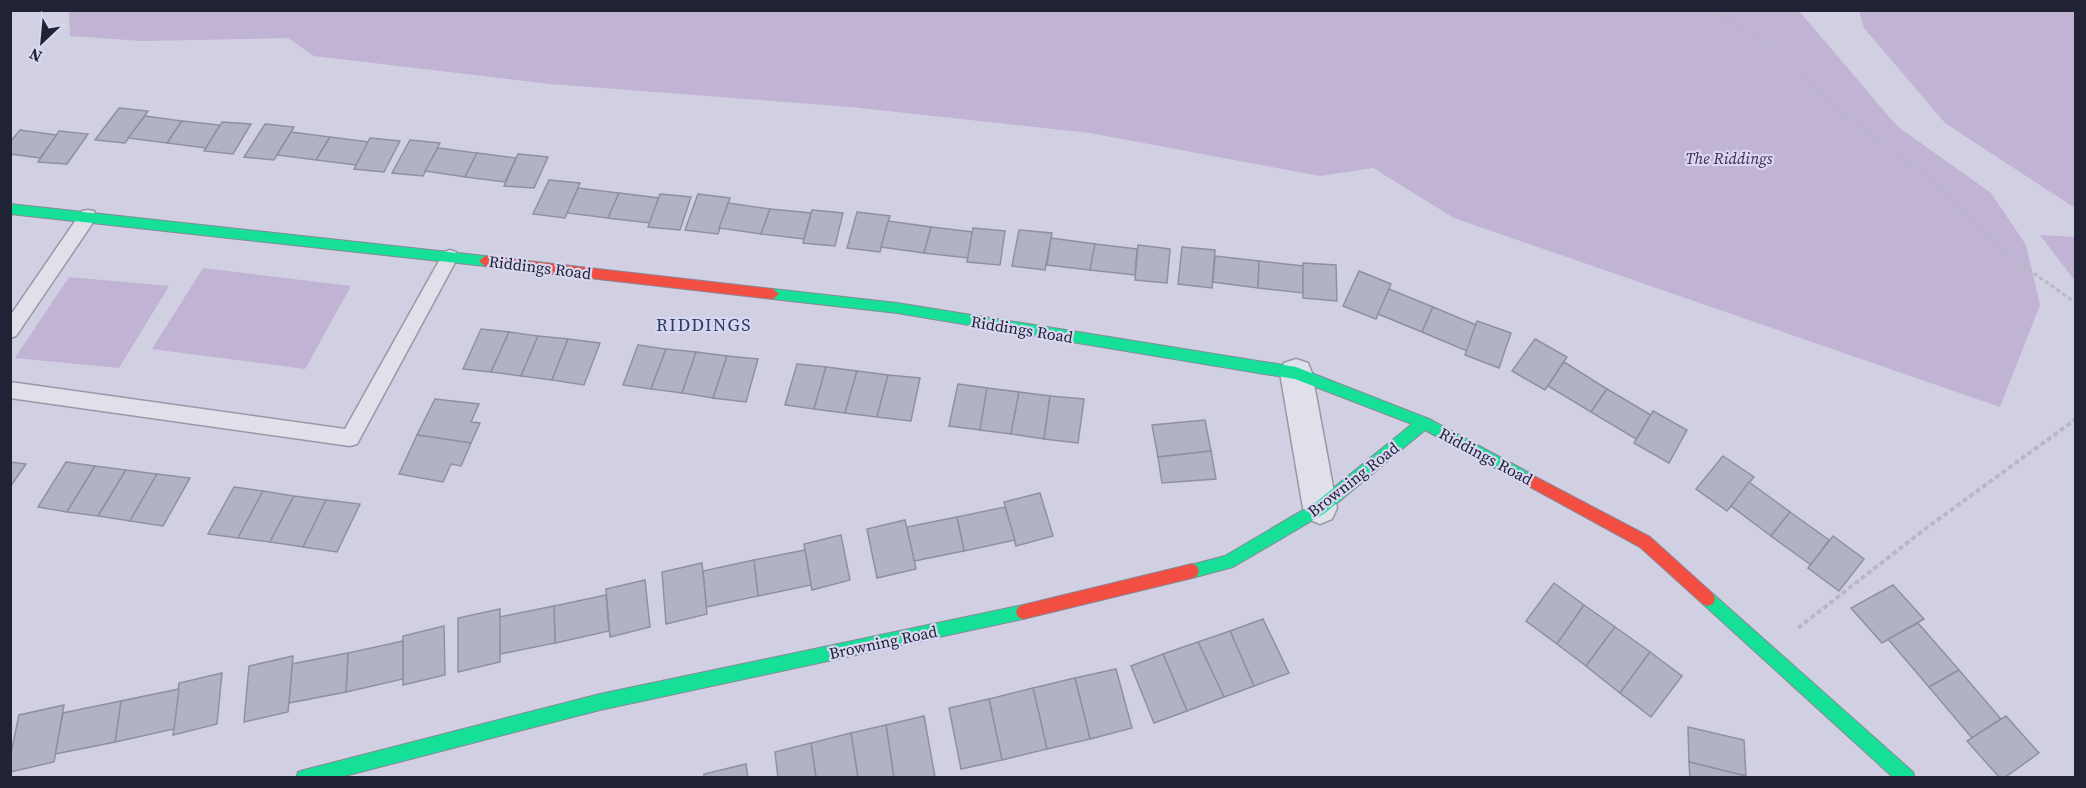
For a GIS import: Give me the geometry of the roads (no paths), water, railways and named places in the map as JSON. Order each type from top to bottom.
[{"type":"street","name":"Riddings Road","points":[[10,209],[897,308],[1296,373],[1425,423],[1645,542],[1907,777]]},
{"type":"street","points":[[1296,373],[1320,508]]},
{"type":"street","name":"Browning Road","points":[[328,774],[600,702],[1037,609],[1228,562],[1320,508],[1425,423]]},
{"type":"lane","points":[[10,330],[88,216]]},
{"type":"lane","points":[[10,390],[350,438],[450,257]]},
{"type":"district","name":"RIDDINGS","points":[[704,325]]},
{"type":"park label","name":"The Riddings","points":[[1729,158]]}]
